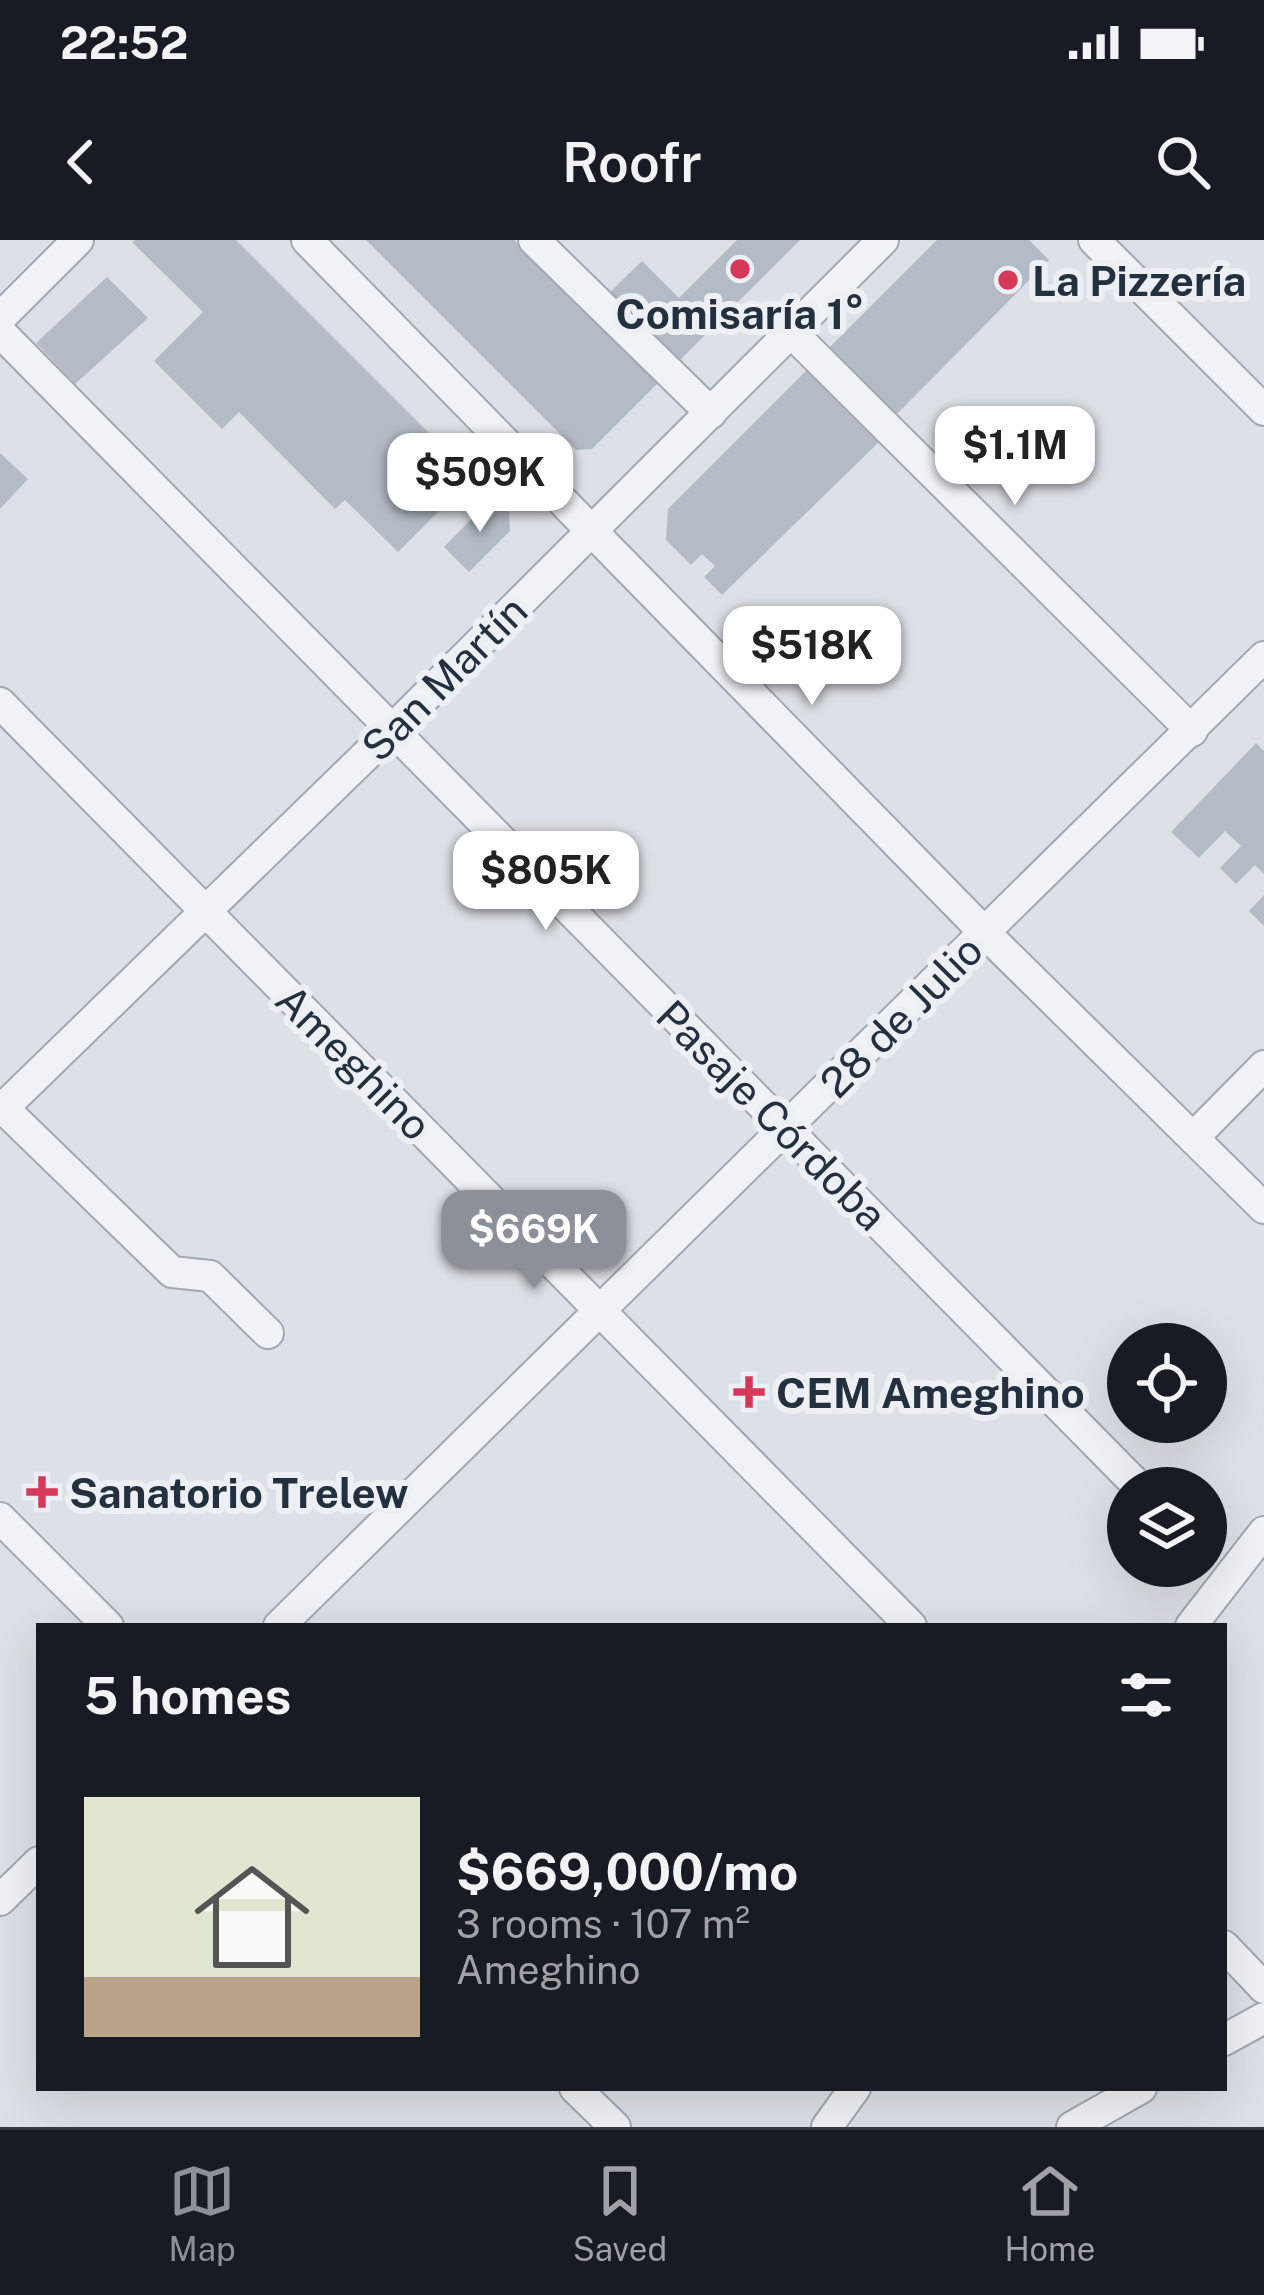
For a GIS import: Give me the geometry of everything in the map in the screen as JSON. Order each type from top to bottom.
[{"type":"street","points":[[0,318],[78,240]]},
{"type":"street","points":[[307,240],[985,933],[1264,1208]]},
{"type":"street","points":[[534,240],[711,413]]},
{"type":"street","points":[[1094,240],[1264,410]]},
{"type":"street","name":"San Martín","points":[[1,1109],[392,730],[792,333],[876,242]]},
{"type":"street","name":"Pasaje Córdoba","points":[[0,332],[1119,1467]]},
{"type":"street","points":[[792,333],[1192,731]]},
{"type":"street","name":"28 de Julio","points":[[282,1623],[1264,657]]},
{"type":"street","name":"Ameghino","points":[[0,703],[908,1623]]},
{"type":"street","points":[[1193,1138],[1264,1066]]},
{"type":"street","points":[[1,1109],[172,1272],[210,1276],[268,1333]]},
{"type":"street","points":[[0,1517],[105,1623]]},
{"type":"street","points":[[1227,1559],[1264,1532]]},
{"type":"street","points":[[1192,1623],[1208,1587]]},
{"type":"street","points":[[0,1900],[36,1865]]},
{"type":"street","points":[[1227,1949],[1264,1988]]},
{"type":"street","points":[[1227,2038],[1264,2018]]},
{"type":"street","points":[[578,2091],[614,2127]]},
{"type":"street","points":[[827,2127],[853,2091]]},
{"type":"street","points":[[1072,2127],[1136,2091]]},
{"type":"building","points":[[236,240],[473,477],[398,552],[345,500],[335,509],[239,412],[222,429],[154,361],[203,312],[132,242]]},
{"type":"building","points":[[366,240],[514,240],[658,383],[592,449],[576,450]]},
{"type":"building","points":[[737,240],[800,240],[675,365],[606,296],[642,261],[679,298]]},
{"type":"building","points":[[937,240],[1029,240],[1049,260],[894,417],[827,350]]},
{"type":"building","points":[[107,277],[148,318],[75,384],[36,343]]},
{"type":"building","points":[[808,369],[880,441],[722,595],[704,577],[715,566],[702,554],[691,565],[666,540],[668,509]]},
{"type":"building","points":[[0,453],[28,479],[0,509]]},
{"type":"building","points":[[493,497],[509,512],[510,531],[469,572],[444,547]]},
{"type":"building","points":[[1256,743],[1264,751],[1264,874],[1255,865],[1236,884],[1220,868],[1241,846],[1225,831],[1199,858],[1171,832]]},
{"type":"building","points":[[1264,895],[1264,926],[1249,911]]},
{"type":"place","name":"Comisaría 1°","points":[[740,269]]},
{"type":"place","name":"La Pizzería","points":[[1008,280]]},
{"type":"place","name":"CEM Ameghino","points":[[749,1392]]},
{"type":"place","name":"Sanatorio Trelew","points":[[42,1492]]}]
